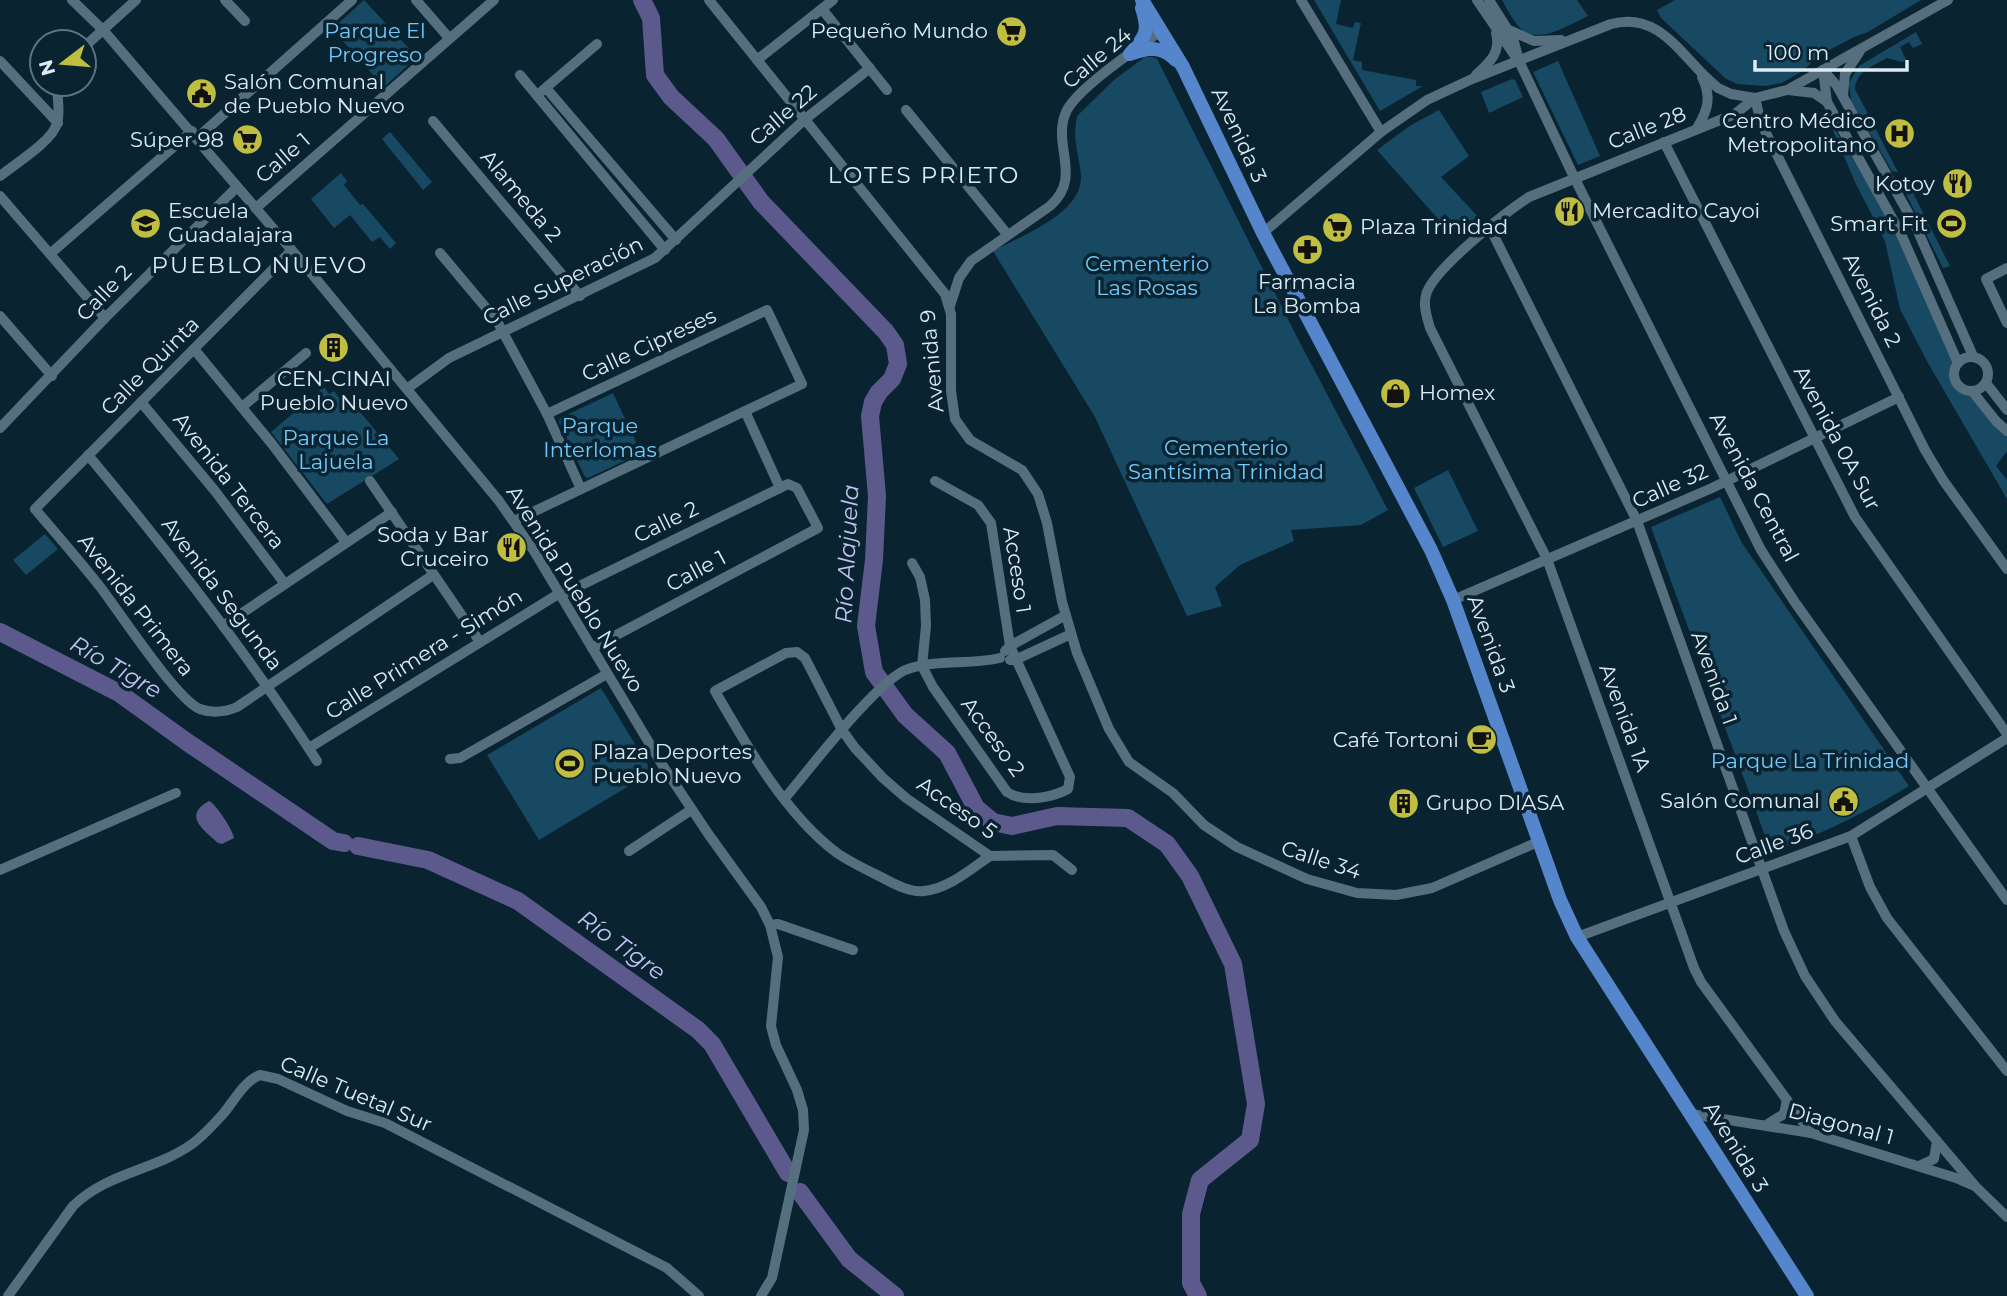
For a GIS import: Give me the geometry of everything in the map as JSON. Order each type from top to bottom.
[{"type":"main road","name":"Avenida 3","points":[[1141,0],[1183,67],[1263,233],[1417,521],[1453,600],[1560,900],[1577,937],[1807,1296]]},
{"type":"main road","points":[[1130,54],[1142,41],[1147,27],[1141,0]]},
{"type":"main road","points":[[1130,54],[1150,48],[1162,50],[1174,57],[1183,67]]},
{"type":"street","name":"Avenida Pueblo Nuevo","points":[[72,0],[104,31],[195,135],[408,388],[514,522],[561,594],[691,810],[761,907],[770,925],[778,957],[771,1026],[776,1045],[800,1100],[804,1130],[772,1278],[761,1296]]},
{"type":"street","points":[[98,36],[136,0]]},
{"type":"street","points":[[225,0],[244,20]]},
{"type":"street","points":[[51,253],[195,135],[352,0]]},
{"type":"street","points":[[416,0],[449,38]]},
{"type":"street","name":"Calle 1","points":[[256,208],[494,0]]},
{"type":"street","name":"Avenida 9","points":[[710,0],[935,280],[950,306],[951,391],[955,419],[970,440],[1014,465],[1032,482],[1045,515],[1071,634],[1109,729],[1122,753],[1138,769],[1173,793],[1213,832]]},
{"type":"street","points":[[757,60],[833,0]]},
{"type":"street","points":[[1301,0],[1381,132]]},
{"type":"street","name":"Avenida Central","points":[[1477,0],[1507,29],[1519,61]]},
{"type":"street","points":[[1483,0],[1508,40],[1515,48],[1532,56]]},
{"type":"street","name":"Avenida Central","points":[[1489,0],[1494,18],[1519,61],[1574,177],[1758,543],[1794,601],[2007,900]]},
{"type":"street","points":[[1472,79],[1489,63],[1497,50],[1495,0]]},
{"type":"street","points":[[1925,13],[1934,0]]},
{"type":"street","name":"Calle 28","points":[[1425,302],[1430,284],[1437,275],[1529,197],[1735,114],[1755,98],[1787,90],[1948,0]]},
{"type":"street","points":[[822,9],[887,90]]},
{"type":"street","points":[[1263,233],[1381,132],[1427,100],[1472,79],[1611,24],[1630,20],[1652,26],[1724,91],[1755,98]]},
{"type":"street","points":[[1507,29],[1534,41],[1574,39]]},
{"type":"street","name":"Calle 24","points":[[950,306],[959,278],[976,256],[1061,195],[1066,184],[1067,171],[1062,137],[1067,110],[1077,97],[1162,30]]},
{"type":"street","points":[[541,92],[597,44]]},
{"type":"street","points":[[1843,96],[1845,74],[1862,48]]},
{"type":"street","points":[[0,61],[58,123]]},
{"type":"street","name":"Calle 22","points":[[724,193],[804,120],[870,68]]},
{"type":"street","points":[[1823,69],[1843,96],[1916,227],[1973,356]]},
{"type":"street","points":[[1823,69],[1827,102],[1901,234],[1958,363]]},
{"type":"street","points":[[1697,128],[1706,114],[1709,99],[1699,71]]},
{"type":"street","points":[[520,75],[541,92],[676,240]]},
{"type":"street","points":[[1787,90],[1814,93],[1827,102]]},
{"type":"street","points":[[541,92],[665,250]]},
{"type":"street","points":[[0,176],[46,139],[58,123],[58,98]]},
{"type":"street","name":"Avenida 2","points":[[1755,98],[1761,123],[1935,467],[2007,569]]},
{"type":"street","points":[[906,110],[1007,234]]},
{"type":"street","name":"Alameda 2","points":[[433,121],[579,296]]},
{"type":"street","name":"Avenida 0A Sur","points":[[1664,142],[1839,487],[1872,543],[2007,736]]},
{"type":"street","name":"Calle 2","points":[[0,428],[105,318],[237,187]]},
{"type":"street","name":"Calle Superación","points":[[408,388],[440,363],[646,264],[676,240],[724,193]]},
{"type":"street","points":[[0,196],[105,318]]},
{"type":"street","name":"Avenida 1","points":[[1490,228],[1637,521],[1784,931],[1820,1001],[1976,1187],[2007,1217]]},
{"type":"street","name":"Calle Quinta","points":[[35,509],[292,250]]},
{"type":"street","points":[[440,253],[497,321],[527,373],[581,489]]},
{"type":"street","points":[[2007,268],[1986,279],[2007,323]]},
{"type":"street","points":[[935,280],[949,285],[959,278]]},
{"type":"street","points":[[1933,304],[1947,298]]},
{"type":"street","name":"Avenida 1A","points":[[1425,302],[1430,328],[1547,559],[1697,975],[1811,1133]]},
{"type":"street","name":"Calle Cipreses","points":[[547,414],[767,310],[802,384],[745,411]]},
{"type":"street","points":[[0,316],[52,376]]},
{"type":"street","points":[[194,349],[346,542]]},
{"type":"street","points":[[242,407],[306,353]]},
{"type":"street","points":[[1973,356],[1982,360],[1988,368],[1986,383],[1978,390],[1972,391],[1963,389],[1956,382],[1954,372],[1962,359],[1973,356]]},
{"type":"street","points":[[1986,383],[2007,410]]},
{"type":"street","points":[[1972,391],[2007,431]]},
{"type":"street","name":"Calle 32","points":[[1453,600],[1727,482],[1899,397]]},
{"type":"street","name":"Avenida Tercera","points":[[141,402],[215,491],[285,584]]},
{"type":"street","points":[[514,522],[745,411],[784,486]]},
{"type":"street","name":"Avenida Segunda","points":[[88,455],[157,538],[223,626],[317,761]]},
{"type":"street","points":[[370,481],[480,642]]},
{"type":"street","name":"Acceso 1","points":[[935,481],[978,505],[991,523],[1012,653]]},
{"type":"street","name":"Calle 1","points":[[592,648],[818,528],[797,488],[784,486]]},
{"type":"street","name":"Calle 2","points":[[561,594],[784,486]]},
{"type":"street","name":"Avenida Primera","points":[[35,509],[99,585],[181,695],[201,709],[226,712],[267,686]]},
{"type":"street","points":[[223,626],[392,512]]},
{"type":"street","points":[[912,563],[925,600],[926,626],[922,666]]},
{"type":"street","points":[[267,686],[433,575]]},
{"type":"street","name":"Calle Primera - Simón","points":[[309,748],[561,594]]},
{"type":"street","points":[[1012,653],[1066,615]]},
{"type":"street","points":[[990,856],[939,887],[911,891],[862,868],[836,852],[785,798],[867,702],[909,668],[1000,658],[1071,634]]},
{"type":"street","name":"Acceso 5","points":[[785,798],[752,756],[715,691],[786,653],[797,652],[805,658],[842,730],[855,748],[906,798],[990,856],[1053,855],[1072,870]]},
{"type":"street","name":"Acceso 2","points":[[922,666],[933,687],[1007,792],[1015,798],[1025,799],[1060,793],[1068,789],[1070,777],[1012,653]]},
{"type":"street","points":[[450,760],[460,758],[607,674]]},
{"type":"street","name":"Calle 36","points":[[1577,937],[1851,836],[2007,736]]},
{"type":"street","points":[[0,870],[176,793]]},
{"type":"street","points":[[629,852],[691,810]]},
{"type":"street","name":"Calle 34","points":[[1213,832],[1267,863],[1307,879],[1338,889],[1376,895],[1396,895],[1433,888],[1540,841]]},
{"type":"street","points":[[1851,836],[1870,887],[1882,910],[2007,1071]]},
{"type":"street","points":[[770,925],[778,924],[853,950]]},
{"type":"street","name":"Calle Tuetal Sur","points":[[8,1296],[73,1206],[86,1194],[102,1183],[168,1157],[192,1143],[221,1116],[247,1084],[260,1075],[278,1079],[347,1111],[385,1123],[667,1268],[699,1296]]},
{"type":"street","points":[[1766,1125],[1784,1114],[1787,1100]]},
{"type":"street","name":"Diagonal 1","points":[[1691,1114],[1811,1133],[1956,1178],[1976,1187]]},
{"type":"street","points":[[1918,1166],[1934,1159],[1937,1141]]},
{"type":"green space","name":"Parque El Progreso","points":[[364,0],[417,57],[384,87],[332,29]]},
{"type":"green space","points":[[1314,0],[1341,0],[1336,24],[1353,28],[1355,22],[1361,23],[1353,60],[1362,62],[1362,70],[1416,80],[1416,86],[1423,86],[1380,111]]},
{"type":"green space","points":[[1502,0],[1577,0],[1588,16],[1554,32],[1536,35],[1520,28]]},
{"type":"green space","points":[[1675,0],[1921,0],[1868,32],[1818,56],[1804,70],[1782,83],[1765,86],[1737,84],[1725,78],[1661,18],[1657,10]]},
{"type":"green space","points":[[1916,32],[1922,44],[1913,48],[1909,42],[1900,47],[1906,60],[1902,62],[1887,58],[1871,67],[1858,78],[1855,89],[1898,172],[1892,171],[1851,101],[1849,83],[1859,66]]},
{"type":"green space","points":[[1145,57],[1157,59],[1297,337],[1388,510],[1361,525],[1291,530],[1294,541],[1240,565],[1215,587],[1222,606],[1187,616],[1095,417],[993,251],[1048,222],[1072,201],[1079,189],[1081,176],[1076,141],[1077,116],[1115,79]]},
{"type":"green space","points":[[1558,61],[1600,156],[1578,165],[1533,72]]},
{"type":"green space","points":[[1512,79],[1523,97],[1489,113],[1481,92]]},
{"type":"green space","points":[[1439,110],[1469,156],[1441,177],[1481,220],[1464,235],[1445,214],[1439,220],[1377,150],[1411,125]]},
{"type":"green space","points":[[1825,112],[1901,241],[1953,361],[1949,370],[1953,383],[1961,392],[1970,395],[2007,436],[2007,451],[1996,466],[2007,480],[2007,499],[1928,363],[1900,309],[1885,241],[1855,182]]},
{"type":"green space","points":[[390,132],[432,182],[423,190],[382,139]]},
{"type":"green space","points":[[341,173],[347,181],[344,185],[396,243],[390,249],[380,237],[372,242],[350,215],[334,228],[311,199]]},
{"type":"green space","points":[[1911,189],[1950,266],[1943,268],[1905,192]]},
{"type":"green space","name":"Parque La Lajuela","points":[[324,387],[329,394],[334,391],[351,412],[357,408],[399,459],[327,504],[271,432]]},
{"type":"green space","name":"Parque Interlomas","points":[[613,393],[641,453],[588,478],[585,477],[559,422],[560,418]]},
{"type":"green space","points":[[1448,470],[1478,531],[1443,547],[1414,488]]},
{"type":"green space","name":"Parque La Trinidad","points":[[1720,497],[1742,543],[1909,786],[1842,823],[1771,852],[1651,527]]},
{"type":"green space","points":[[45,534],[58,549],[26,575],[13,560]]},
{"type":"green space","name":"Plaza Deportes Pueblo Nuevo","points":[[601,688],[652,772],[539,840],[487,755]]},
{"type":"shaded area","points":[[209,801],[220,812],[233,834],[234,838],[222,844],[202,828],[196,817],[201,807]]},
{"type":"waterway","name":"Río Alajuela","points":[[642,0],[651,18],[655,75],[671,97],[716,139],[761,202],[886,332],[895,345],[898,364],[892,379],[873,402],[870,416],[877,496],[874,560],[866,626],[874,672],[905,715],[947,753],[976,808],[993,822],[1012,826],[1057,816],[1128,818],[1167,844],[1190,876],[1233,964],[1256,1104],[1250,1140],[1200,1180],[1191,1214],[1191,1283],[1198,1296]]},
{"type":"waterway","name":"Río Tigre","points":[[0,632],[119,693],[333,841],[344,843]]},
{"type":"waterway","name":"Río Tigre","points":[[358,846],[428,860],[518,901],[698,1030],[712,1044],[788,1173]]},
{"type":"waterway","name":"Río Tigre","points":[[800,1192],[849,1259],[895,1296]]},
{"type":"place","name":"Pequeño Mundo","points":[[1011,31]]},
{"type":"place","name":"Salón Comunal de Pueblo Nuevo","points":[[201,94]]},
{"type":"place","name":"Centro Médico Metropolitano","points":[[1899,133]]},
{"type":"place","name":"Súper 98","points":[[247,140]]},
{"type":"place","name":"Kotoy","points":[[1958,184]]},
{"type":"place","name":"Mercadito Cayoi","points":[[1569,211]]},
{"type":"place","name":"Escuela Guadalajara","points":[[145,223]]},
{"type":"place","name":"Smart Fit","points":[[1951,224]]},
{"type":"place","name":"Plaza Trinidad","points":[[1337,227]]},
{"type":"place","name":"Farmacia La Bomba","points":[[1307,250]]},
{"type":"place","name":"CEN-CINAI Pueblo Nuevo","points":[[334,347]]},
{"type":"place","name":"Homex","points":[[1396,393]]},
{"type":"place","name":"Soda y Bar Cruceiro","points":[[512,547]]},
{"type":"place","name":"Café Tortoni","points":[[1482,740]]},
{"type":"place","name":"Plaza Deportes Pueblo Nuevo","points":[[570,764]]},
{"type":"place","name":"Salón Comunal","points":[[1843,801]]},
{"type":"place","name":"Grupo DIASA","points":[[1403,803]]},
{"type":"district","name":"LOTES PRIETO","points":[[924,175]]},
{"type":"district","name":"PUEBLO NUEVO","points":[[260,265]]},
{"type":"park label","name":"Cementerio Las Rosas","points":[[1147,276]]},
{"type":"park label","name":"Cementerio Santísima Trinidad","points":[[1226,460]]}]
